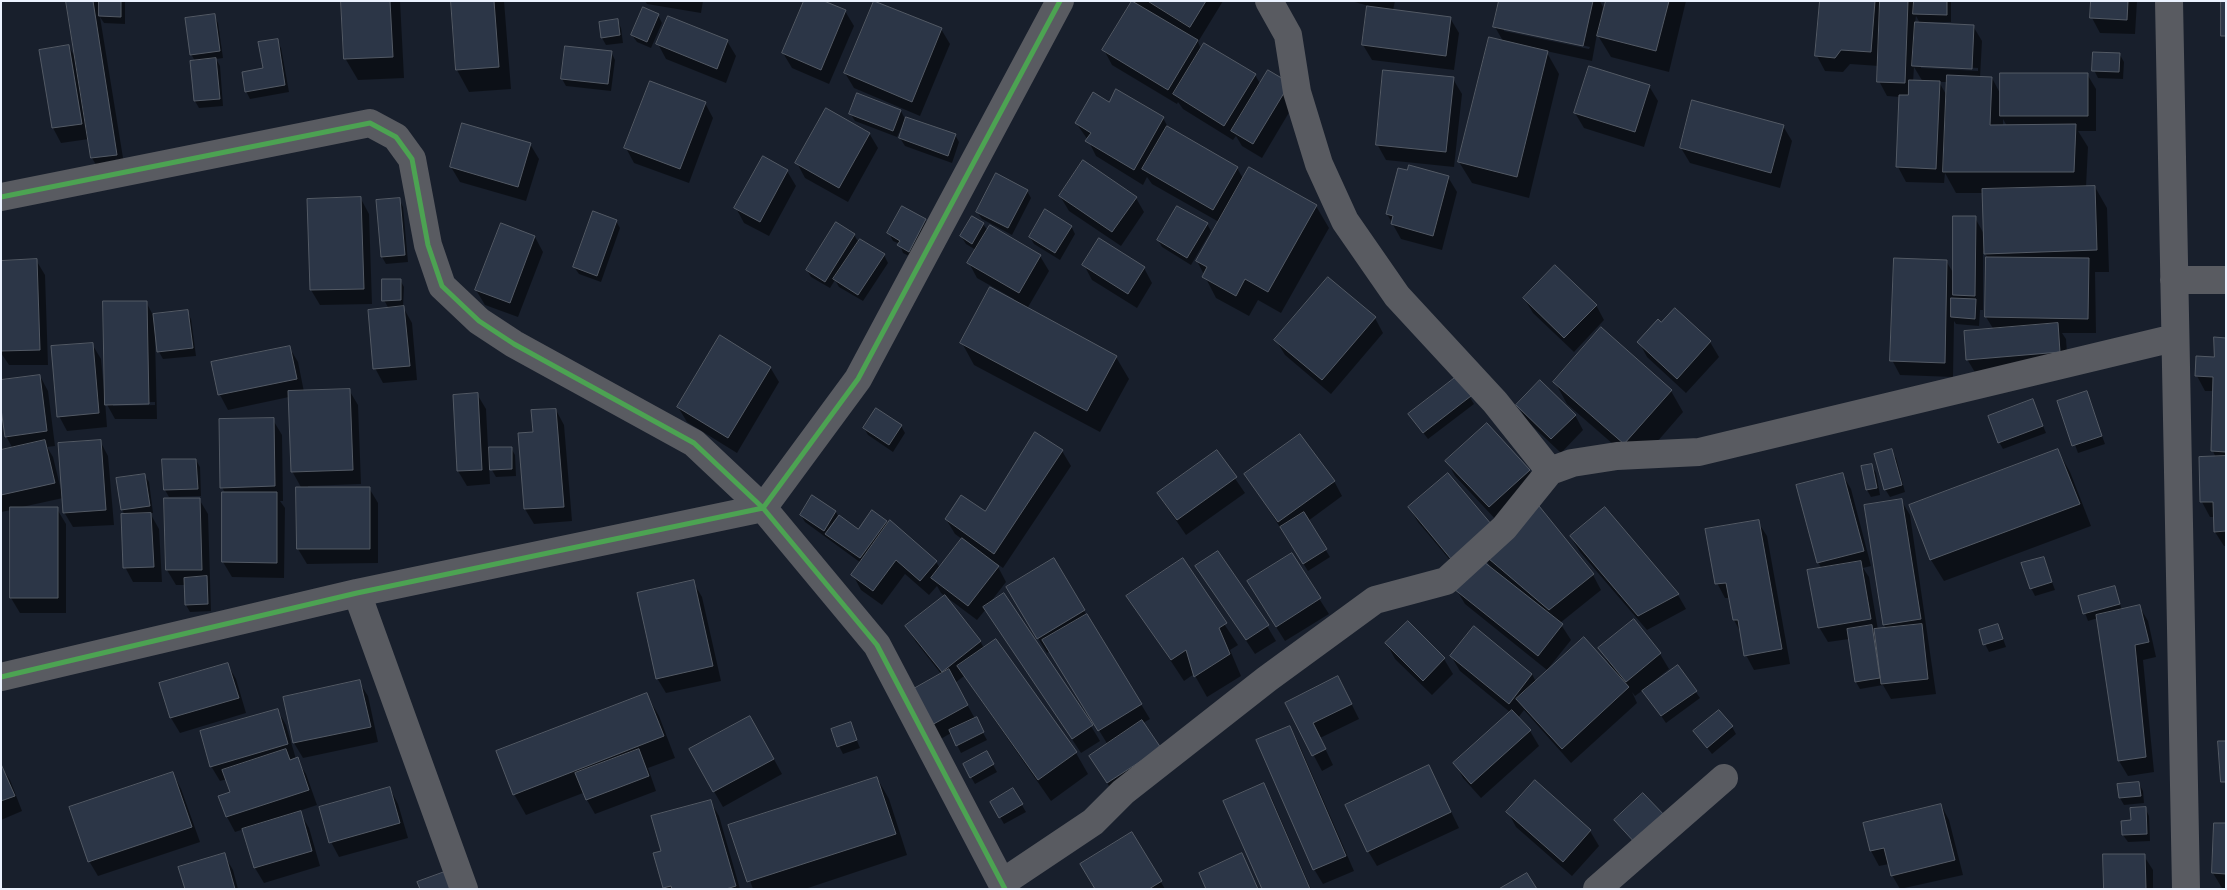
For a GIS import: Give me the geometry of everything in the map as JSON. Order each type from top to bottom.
[{"type":"street","points":[[1,677],[356,594],[763,508],[858,380],[1060,1]]},
{"type":"street","points":[[1268,1],[1288,35],[1297,92],[1319,164],[1345,221],[1398,296],[1495,402],[1550,472]]},
{"type":"street","points":[[2169,1],[2186,889]]},
{"type":"street","points":[[1,197],[370,123],[396,137],[412,159],[428,245],[442,286],[479,321],[514,344],[694,443],[763,508],[877,645],[1003,886],[1094,822],[1123,792],[1267,679],[1375,600],[1446,581],[1504,528],[1550,472],[1572,463],[1617,456],[1698,452],[2174,338]]},
{"type":"street","points":[[2174,280],[2226,280]]},
{"type":"street","points":[[356,594],[464,889]]},
{"type":"street","points":[[1597,889],[1724,778]]},
{"type":"building","points":[[66,1],[93,1],[117,155],[91,158]]},
{"type":"building","points":[[99,1],[121,1],[121,17],[99,16]]},
{"type":"building","points":[[341,1],[390,1],[393,57],[344,59]]},
{"type":"building","points":[[451,1],[494,1],[499,67],[456,70]]},
{"type":"building","points":[[804,1],[824,1],[846,10],[821,70],[782,53]]},
{"type":"building","points":[[874,1],[942,28],[912,102],[844,73]]},
{"type":"building","points":[[1132,1],[1198,40],[1168,90],[1102,50]]},
{"type":"building","points":[[1148,1],[1206,1],[1190,27]]},
{"type":"building","points":[[1499,1],[1593,1],[1583,46],[1493,27]]},
{"type":"building","points":[[1606,1],[1669,1],[1656,51],[1597,36]]},
{"type":"building","points":[[1820,1],[1875,1],[1871,52],[1841,50],[1835,58],[1815,56]]},
{"type":"building","points":[[1880,1],[1908,1],[1905,83],[1877,82]]},
{"type":"building","points":[[1914,1],[1947,1],[1947,15],[1913,14]]},
{"type":"building","points":[[2091,1],[2128,1],[2127,20],[2090,18]]},
{"type":"building","points":[[2221,1],[2226,1],[2226,36],[2221,36]]},
{"type":"building","points":[[1367,6],[1451,17],[1446,56],[1362,45]]},
{"type":"building","points":[[643,7],[659,14],[647,42],[631,35]]},
{"type":"building","points":[[215,14],[220,51],[190,55],[185,18]]},
{"type":"building","points":[[668,16],[728,40],[717,69],[656,44]]},
{"type":"building","points":[[618,19],[620,35],[601,38],[599,22]]},
{"type":"building","points":[[1915,22],[1974,25],[1972,69],[1912,66]]},
{"type":"building","points":[[1489,37],[1548,51],[1517,177],[1458,162]]},
{"type":"building","points":[[278,39],[285,85],[245,92],[242,72],[263,68],[258,42]]},
{"type":"building","points":[[1204,43],[1256,74],[1224,126],[1173,94]]},
{"type":"building","points":[[69,45],[82,124],[52,128],[39,50]]},
{"type":"building","points":[[565,46],[612,51],[608,84],[561,79]]},
{"type":"building","points":[[2093,52],[2120,53],[2119,72],[2092,71]]},
{"type":"building","points":[[216,58],[220,99],[194,101],[190,61]]},
{"type":"building","points":[[1589,66],[1650,85],[1635,132],[1574,113]]},
{"type":"building","points":[[1268,70],[1290,83],[1253,144],[1231,131]]},
{"type":"building","points":[[1383,70],[1454,77],[1446,152],[1376,145]]},
{"type":"building","points":[[2000,73],[2088,73],[2088,116],[2000,116]]},
{"type":"building","points":[[1947,75],[1992,77],[1990,125],[2076,124],[2074,172],[1943,172]]},
{"type":"building","points":[[1909,80],[1940,81],[1936,169],[1896,167],[1899,95],[1908,95]]},
{"type":"building","points":[[650,81],[706,102],[680,169],[624,148]]},
{"type":"building","points":[[1116,89],[1164,117],[1134,170],[1085,141],[1091,133],[1075,123],[1093,92],[1109,102]]},
{"type":"building","points":[[857,93],[901,110],[893,131],[849,114]]},
{"type":"building","points":[[1692,100],[1784,125],[1771,173],[1680,148]]},
{"type":"building","points":[[826,108],[870,133],[839,188],[795,163]]},
{"type":"building","points":[[906,117],[956,134],[948,156],[899,138]]},
{"type":"building","points":[[462,123],[531,143],[518,187],[450,167]]},
{"type":"building","points":[[1167,126],[1238,167],[1213,210],[1142,169]]},
{"type":"building","points":[[763,156],[788,170],[760,222],[734,208]]},
{"type":"building","points":[[1083,160],[1137,197],[1112,232],[1059,196]]},
{"type":"building","points":[[1409,165],[1449,176],[1433,236],[1391,224],[1393,216],[1386,214],[1398,168],[1407,170]]},
{"type":"building","points":[[1249,167],[1317,205],[1268,292],[1245,279],[1236,296],[1202,277],[1207,267],[1196,261]]},
{"type":"building","points":[[996,173],[1028,190],[1008,228],[976,212]]},
{"type":"building","points":[[2095,186],[2097,250],[1984,254],[1982,189]]},
{"type":"building","points":[[361,197],[364,289],[310,290],[307,199]]},
{"type":"building","points":[[400,198],[405,255],[381,257],[376,200]]},
{"type":"building","points":[[902,206],[926,219],[909,252],[897,245],[900,241],[887,233]]},
{"type":"building","points":[[1177,206],[1208,223],[1187,258],[1157,240]]},
{"type":"building","points":[[1045,209],[1072,226],[1055,253],[1029,237]]},
{"type":"building","points":[[593,211],[617,220],[597,276],[573,267]]},
{"type":"building","points":[[972,216],[984,223],[972,244],[960,236]]},
{"type":"building","points":[[1953,216],[1976,216],[1975,296],[1953,295]]},
{"type":"building","points":[[836,222],[855,234],[825,282],[806,270]]},
{"type":"building","points":[[501,223],[535,236],[510,303],[475,290]]},
{"type":"building","points":[[990,225],[1041,255],[1019,293],[967,263]]},
{"type":"building","points":[[1099,238],[1145,267],[1128,294],[1082,265]]},
{"type":"building","points":[[860,239],[885,254],[858,295],[833,279]]},
{"type":"building","points":[[1986,257],[2089,258],[2088,319],[1985,317]]},
{"type":"building","points":[[1894,258],[1947,260],[1945,363],[1890,361]]},
{"type":"building","points":[[37,259],[40,350],[1,351],[1,261]]},
{"type":"building","points":[[1555,265],[1597,305],[1564,338],[1523,298]]},
{"type":"building","points":[[1328,277],[1376,317],[1322,380],[1274,340]]},
{"type":"building","points":[[382,279],[401,279],[401,300],[382,301]]},
{"type":"building","points":[[990,287],[1117,356],[1087,411],[960,343]]},
{"type":"building","points":[[1951,298],[1976,299],[1975,319],[1951,317]]},
{"type":"building","points":[[103,301],[147,301],[149,404],[105,405]]},
{"type":"building","points":[[404,306],[410,366],[373,369],[368,310]]},
{"type":"building","points":[[1675,308],[1711,341],[1677,379],[1637,342],[1658,319],[1661,322]]},
{"type":"building","points":[[188,310],[193,348],[157,352],[153,314]]},
{"type":"building","points":[[2058,323],[2060,352],[1966,360],[1964,331]]},
{"type":"building","points":[[1601,327],[1672,390],[1624,444],[1553,382]]},
{"type":"building","points":[[720,335],[771,367],[728,438],[677,407]]},
{"type":"building","points":[[2214,337],[2226,338],[2226,452],[2211,451],[2213,377],[2195,376],[2196,356],[2214,357]]},
{"type":"building","points":[[93,343],[99,413],[57,417],[51,346]]},
{"type":"building","points":[[290,346],[297,379],[218,395],[211,362]]},
{"type":"building","points":[[40,375],[47,431],[5,437],[1,409],[1,380]]},
{"type":"building","points":[[1456,377],[1471,396],[1423,433],[1408,414]]},
{"type":"building","points":[[1540,380],[1576,415],[1551,439],[1516,405]]},
{"type":"building","points":[[350,389],[353,470],[291,472],[288,391]]},
{"type":"building","points":[[2087,391],[2102,436],[2072,446],[2057,401]]},
{"type":"building","points":[[478,393],[482,470],[457,471],[453,395]]},
{"type":"building","points":[[2033,399],[2043,426],[1998,443],[1988,416]]},
{"type":"building","points":[[876,408],[902,425],[889,445],[863,428]]},
{"type":"building","points":[[556,409],[564,507],[524,509],[518,433],[533,432],[531,410]]},
{"type":"building","points":[[274,418],[275,486],[220,488],[219,419]]},
{"type":"building","points":[[1487,423],[1530,470],[1489,507],[1445,461]]},
{"type":"building","points":[[1035,432],[1063,450],[994,554],[945,519],[961,495],[985,511]]},
{"type":"building","points":[[1300,434],[1335,481],[1278,522],[1244,474]]},
{"type":"building","points":[[45,440],[55,483],[1,495],[1,450]]},
{"type":"building","points":[[101,440],[106,510],[63,513],[58,443]]},
{"type":"building","points":[[489,447],[512,447],[512,469],[490,470]]},
{"type":"building","points":[[1892,449],[1902,485],[1884,490],[1874,454]]},
{"type":"building","points":[[2058,449],[2080,504],[1930,560],[1909,505]]},
{"type":"building","points":[[1217,450],[1237,477],[1177,520],[1157,493]]},
{"type":"building","points":[[2226,456],[2226,531],[2214,532],[2213,502],[2200,502],[2199,457]]},
{"type":"building","points":[[162,459],[196,459],[198,489],[164,490]]},
{"type":"building","points":[[1872,464],[1877,488],[1866,490],[1861,466]]},
{"type":"building","points":[[1448,473],[1497,531],[1456,565],[1408,507]]},
{"type":"building","points":[[1843,473],[1864,551],[1817,563],[1796,485]]},
{"type":"building","points":[[145,474],[150,506],[121,510],[116,478]]},
{"type":"building","points":[[296,487],[370,487],[370,549],[297,549]]},
{"type":"building","points":[[222,492],[277,492],[277,563],[222,562]]},
{"type":"building","points":[[812,495],[836,511],[824,531],[800,515]]},
{"type":"building","points":[[164,498],[200,498],[202,570],[166,570]]},
{"type":"building","points":[[1902,499],[1921,619],[1883,625],[1864,505]]},
{"type":"building","points":[[1535,501],[1594,574],[1549,610],[1482,553]]},
{"type":"building","points":[[10,507],[58,507],[58,598],[10,598]]},
{"type":"building","points":[[1605,507],[1679,594],[1638,616],[1570,536]]},
{"type":"building","points":[[872,510],[887,521],[860,558],[825,534],[839,515],[858,529]]},
{"type":"building","points":[[1304,512],[1327,549],[1303,564],[1280,527]]},
{"type":"building","points":[[151,513],[154,567],[123,568],[121,514]]},
{"type":"building","points":[[890,520],[937,561],[920,581],[896,560],[873,591],[851,575]]},
{"type":"building","points":[[1759,520],[1782,649],[1744,656],[1738,620],[1733,620],[1726,583],[1715,584],[1705,529]]},
{"type":"building","points":[[962,538],[999,566],[968,606],[931,578]]},
{"type":"building","points":[[1218,551],[1269,625],[1246,640],[1195,566]]},
{"type":"building","points":[[1292,553],[1321,598],[1276,627],[1247,581]]},
{"type":"building","points":[[2044,557],[2052,582],[2030,589],[2021,563]]},
{"type":"building","points":[[1054,558],[1085,610],[1037,639],[1006,587]]},
{"type":"building","points":[[1183,558],[1227,623],[1219,628],[1230,654],[1194,677],[1186,650],[1171,660],[1126,596]]},
{"type":"building","points":[[1479,558],[1563,624],[1538,656],[1454,589]]},
{"type":"building","points":[[1861,561],[1871,619],[1818,628],[1807,570]]},
{"type":"building","points":[[207,576],[208,604],[185,605],[184,578]]},
{"type":"building","points":[[694,580],[713,666],[656,679],[637,593]]},
{"type":"building","points":[[2115,586],[2120,604],[2083,614],[2078,596]]},
{"type":"building","points":[[1004,593],[1093,725],[1072,739],[983,607]]},
{"type":"building","points":[[945,595],[981,641],[942,672],[905,626]]},
{"type":"building","points":[[2140,605],[2149,642],[2135,645],[2146,757],[2118,761],[2096,615]]},
{"type":"building","points":[[1087,614],[1142,704],[1098,731],[1042,640]]},
{"type":"building","points":[[1634,619],[1661,653],[1626,682],[1598,648]]},
{"type":"building","points":[[1408,621],[1445,658],[1423,681],[1385,643]]},
{"type":"building","points":[[1922,624],[1928,679],[1881,684],[1874,629]]},
{"type":"building","points":[[1998,624],[2003,639],[1983,645],[1979,630]]},
{"type":"building","points":[[1872,625],[1880,678],[1855,682],[1847,629]]},
{"type":"building","points":[[1474,626],[1532,674],[1509,704],[1450,656]]},
{"type":"building","points":[[1584,637],[1629,687],[1562,749],[1516,699]]},
{"type":"building","points":[[996,639],[1077,752],[1038,780],[957,666]]},
{"type":"building","points":[[228,663],[239,698],[170,718],[159,683]]},
{"type":"building","points":[[1678,665],[1697,691],[1661,716],[1642,691]]},
{"type":"building","points":[[949,669],[968,705],[930,726],[910,691]]},
{"type":"building","points":[[1338,676],[1352,704],[1313,723],[1326,749],[1312,756],[1285,703]]},
{"type":"building","points":[[360,680],[371,727],[293,743],[283,697]]},
{"type":"building","points":[[647,693],[664,736],[513,795],[496,751]]},
{"type":"building","points":[[278,709],[288,744],[210,767],[200,731]]},
{"type":"building","points":[[1512,710],[1531,730],[1471,784],[1453,763]]},
{"type":"building","points":[[1719,710],[1733,726],[1707,748],[1693,731]]},
{"type":"building","points":[[750,716],[774,759],[713,792],[689,749]]},
{"type":"building","points":[[977,717],[984,732],[956,746],[949,730]]},
{"type":"building","points":[[1142,720],[1161,748],[1107,783],[1089,756]]},
{"type":"building","points":[[851,722],[857,740],[837,747],[831,729]]},
{"type":"building","points":[[1290,726],[1346,856],[1313,870],[1256,740]]},
{"type":"building","points":[[2218,741],[2226,741],[2226,782],[2221,782]]},
{"type":"building","points":[[286,749],[290,760],[298,757],[309,790],[226,817],[218,796],[230,792],[222,770]]},
{"type":"building","points":[[639,749],[649,776],[586,800],[575,773]]},
{"type":"building","points":[[987,751],[994,764],[970,778],[963,764]]},
{"type":"building","points":[[1,764],[15,796],[1,801]]},
{"type":"building","points":[[1429,765],[1451,812],[1367,852],[1345,805]]},
{"type":"building","points":[[173,772],[192,827],[88,862],[69,807]]},
{"type":"building","points":[[877,777],[896,834],[747,882],[728,825]]},
{"type":"building","points":[[1535,780],[1591,830],[1563,862],[1506,812]]},
{"type":"building","points":[[2139,782],[2141,796],[2119,798],[2117,784]]},
{"type":"building","points":[[1264,783],[1310,889],[1262,889],[1223,801]]},
{"type":"building","points":[[390,787],[400,823],[329,843],[319,807]]},
{"type":"building","points":[[1013,788],[1023,804],[999,818],[990,802]]},
{"type":"building","points":[[1643,793],[1667,818],[1637,845],[1614,820]]},
{"type":"building","points":[[711,800],[736,886],[726,889],[672,889],[671,886],[663,888],[653,853],[661,851],[651,816]]},
{"type":"building","points":[[1941,804],[1955,860],[1891,876],[1884,848],[1870,851],[1863,823]]},
{"type":"building","points":[[2146,807],[2147,834],[2122,835],[2121,821],[2131,820],[2130,808]]},
{"type":"building","points":[[301,811],[312,851],[254,868],[242,829]]},
{"type":"building","points":[[2214,823],[2226,823],[2226,874],[2212,873]]},
{"type":"building","points":[[1132,832],[1162,881],[1149,889],[1095,889],[1080,864]]},
{"type":"building","points":[[225,853],[235,889],[185,889],[178,867]]},
{"type":"building","points":[[1242,853],[1258,889],[1206,889],[1199,873]]},
{"type":"building","points":[[2103,854],[2145,854],[2146,889],[2104,889]]},
{"type":"building","points":[[450,870],[456,889],[420,889],[417,882]]},
{"type":"building","points":[[1527,873],[1537,889],[1499,889]]},
{"type":"cycle path","points":[[1,677],[357,593],[763,508],[858,379],[1060,1]]},
{"type":"cycle path","points":[[1,197],[370,123],[396,137],[412,159],[428,245],[442,286],[479,321],[514,344],[694,443],[763,508],[877,645],[1005,889]]}]
